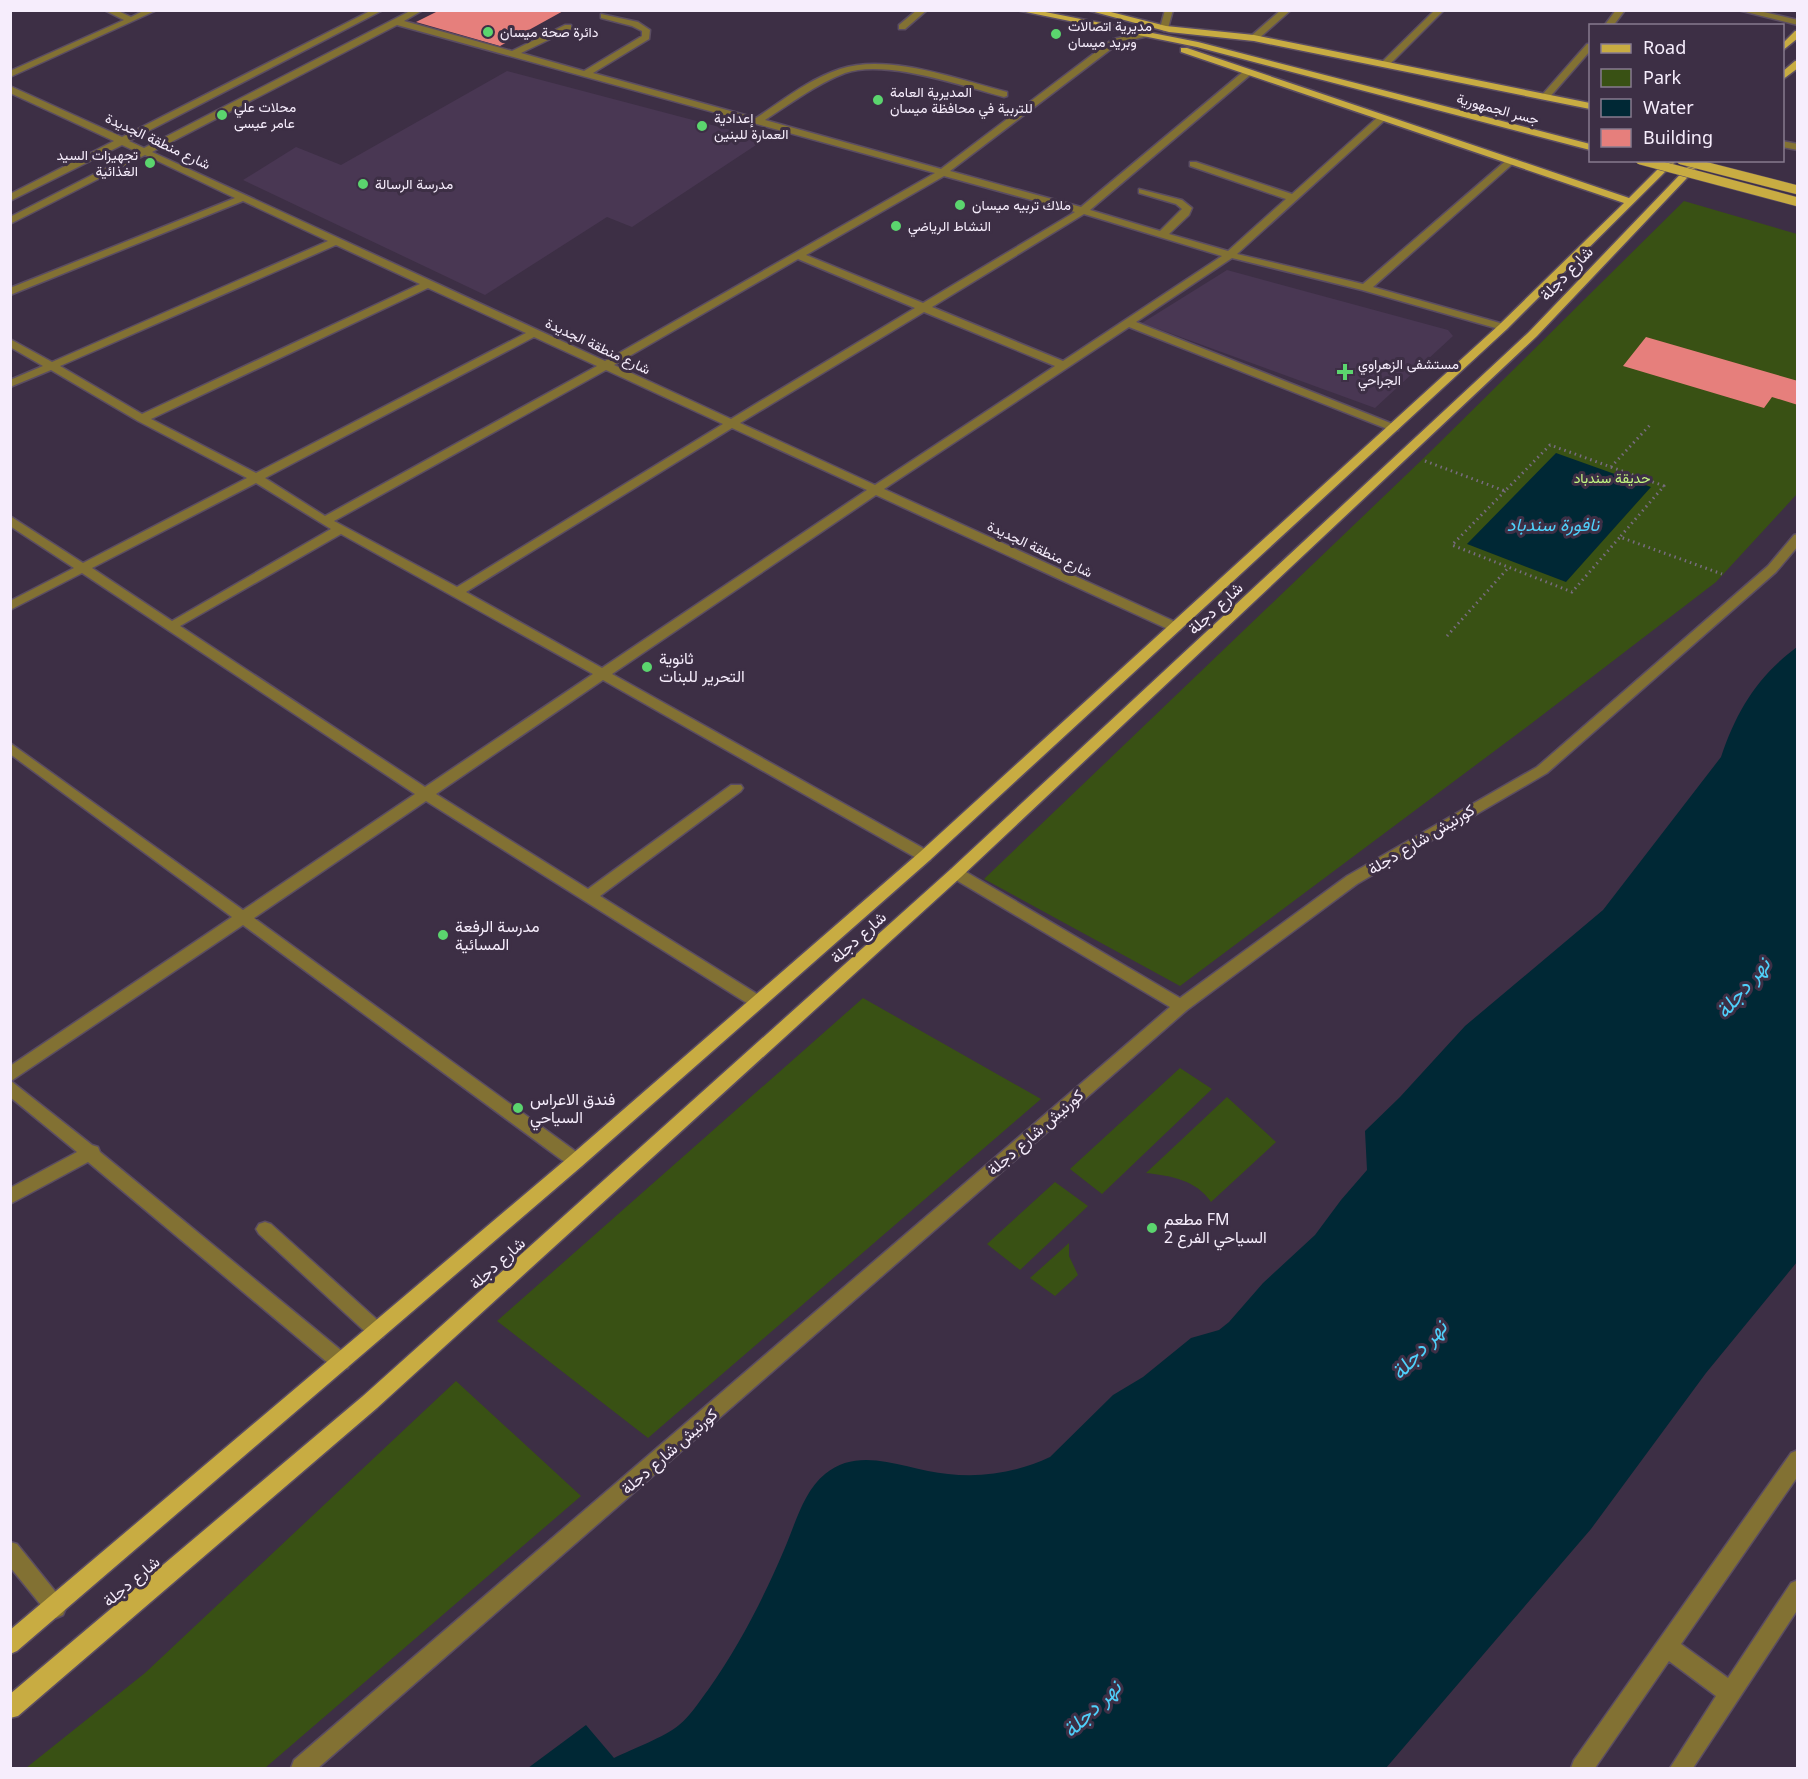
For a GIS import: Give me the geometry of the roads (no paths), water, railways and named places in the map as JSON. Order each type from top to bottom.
[{"type":"main road","points":[[1020,10],[1197,45],[1402,94]]},
{"type":"main road","points":[[1091,10],[1292,59],[1402,94]]},
{"type":"main road","points":[[1164,28],[1254,38],[1589,106]]},
{"type":"main road","points":[[1784,47],[1797,33]]},
{"type":"main road","points":[[1145,34],[1247,73],[1512,160],[1631,202]]},
{"type":"main road","points":[[1292,59],[1304,50],[1317,50]]},
{"type":"main road","points":[[1784,75],[1797,63]]},
{"type":"main road","name":"جسر الجمهورية","points":[[1402,94],[1589,138]]},
{"type":"main road","name":"جسر الجمهورية","points":[[1402,94],[1589,147]]},
{"type":"main road","points":[[1647,162],[1797,202]]},
{"type":"main road","name":"شارع دجلة","points":[[10,1644],[56,1608],[576,1161],[756,1001],[925,856],[1394,428],[1518,331],[1631,202],[1671,162]]},
{"type":"main road","points":[[1689,162],[1797,190]]},
{"type":"main road","name":"شارع دجلة","points":[[10,1708],[370,1402],[956,873],[1518,331],[1698,162]]},
{"type":"street","points":[[108,10],[132,20]]},
{"type":"street","points":[[10,75],[153,10]]},
{"type":"street","points":[[10,198],[380,10]]},
{"type":"street","points":[[10,220],[419,10]]},
{"type":"street","points":[[902,27],[923,10]]},
{"type":"street","points":[[1164,28],[1169,10]]},
{"type":"street","points":[[1254,38],[1287,10]]},
{"type":"street","points":[[1385,64],[1440,10]]},
{"type":"street","points":[[1610,24],[1621,10]]},
{"type":"street","points":[[1742,10],[1797,23]]},
{"type":"street","points":[[585,74],[646,37],[646,30],[635,24],[604,16]]},
{"type":"street","points":[[397,22],[1162,234],[1230,255],[1365,288],[1518,331]]},
{"type":"street","points":[[513,54],[568,27]]},
{"type":"street","points":[[325,521],[605,366],[942,173],[1116,41],[1145,34]]},
{"type":"street","points":[[1545,97],[1589,47]]},
{"type":"street","points":[[756,122],[823,80],[844,70],[863,65],[885,66],[1004,94]]},
{"type":"street","points":[[457,592],[1083,212],[1247,73]]},
{"type":"street","name":"شارع منطقة الجديدة","points":[[10,89],[147,151],[427,284],[1175,627]]},
{"type":"street","points":[[10,1074],[427,795],[876,490],[1230,255],[1382,118]]},
{"type":"street","points":[[1365,288],[1512,160]]},
{"type":"street","points":[[1193,164],[1293,198]]},
{"type":"street","points":[[1142,191],[1179,202],[1187,208],[1186,213],[1162,234]]},
{"type":"street","points":[[10,292],[243,198]]},
{"type":"street","points":[[10,384],[336,241]]},
{"type":"street","points":[[799,256],[1063,365]]},
{"type":"street","points":[[142,419],[427,284]]},
{"type":"street","points":[[1127,322],[1394,428]]},
{"type":"street","points":[[10,606],[534,333]]},
{"type":"street","points":[[10,342],[142,419],[257,478],[325,521],[457,592],[925,856]]},
{"type":"street","points":[[10,520],[427,795],[756,1001]]},
{"type":"street","points":[[170,627],[341,530]]},
{"type":"street","name":"كورنيش شارع دجلة","points":[[302,1768],[1181,1006],[1352,880],[1542,770],[1772,569],[1797,538]]},
{"type":"street","points":[[10,747],[576,1161]]},
{"type":"street","points":[[589,896],[736,788]]},
{"type":"street","points":[[956,873],[1181,1006]]},
{"type":"street","points":[[10,1087],[92,1152],[341,1362]]},
{"type":"street","points":[[10,1197],[92,1152]]},
{"type":"street","points":[[265,1228],[377,1331]]},
{"type":"street","points":[[1582,1768],[1797,1459]]},
{"type":"street","points":[[10,1551],[56,1608]]},
{"type":"street","points":[[1681,1768],[1797,1590]]},
{"type":"street","points":[[1666,1646],[1730,1693]]},
{"type":"water","name":"نافورة سندباد","points":[[1556,453],[1651,487],[1566,582],[1467,544]]},
{"type":"water","name":"نهر دجلة","points":[[1797,647],[1797,1262],[1706,1373],[1591,1529],[1386,1768],[528,1768],[586,1725],[614,1758],[665,1734],[683,1721],[708,1690],[750,1622],[805,1499],[817,1481],[839,1465],[869,1460],[933,1472],[974,1475],[1000,1473],[1038,1462],[1050,1457],[1113,1395],[1143,1377],[1191,1338],[1219,1330],[1229,1322],[1263,1283],[1315,1235],[1367,1170],[1365,1131],[1400,1097],[1465,1026],[1603,910],[1721,757],[1734,724],[1750,696],[1770,670]]},
{"type":"place","name":"دائرة صحة ميسان","points":[[488,32]]},
{"type":"place","name":"مديرية اتصالات وبريد ميسان","points":[[1056,34]]},
{"type":"place","name":"المديرية العامة للتربية في محافظة ميسان","points":[[878,100]]},
{"type":"place","name":"محلات علي عامر عيسى","points":[[222,115]]},
{"type":"place","name":"إعدادية العمارة للبنين","points":[[702,126]]},
{"type":"place","name":"تجهيزات السيد الغذائية","points":[[150,163]]},
{"type":"place","name":"مدرسة الرسالة","points":[[363,184]]},
{"type":"place","name":"ملاك تربيه ميسان","points":[[960,205]]},
{"type":"place","name":"النشاط الرياضي","points":[[896,226]]},
{"type":"place","name":"مستشفى الزهراوي الجراحي","points":[[1345,372]]},
{"type":"place","name":"ثانوية التحرير للبنات","points":[[647,667]]},
{"type":"place","name":"مدرسة الرفعة المسائية","points":[[443,935]]},
{"type":"place","name":"فندق الاعراس السياحي","points":[[518,1108]]},
{"type":"place","name":"مطعم FM السياحي الفرع 2","points":[[1152,1228]]},
{"type":"park label","name":"حديقة سندباد","points":[[1612,478]]}]
